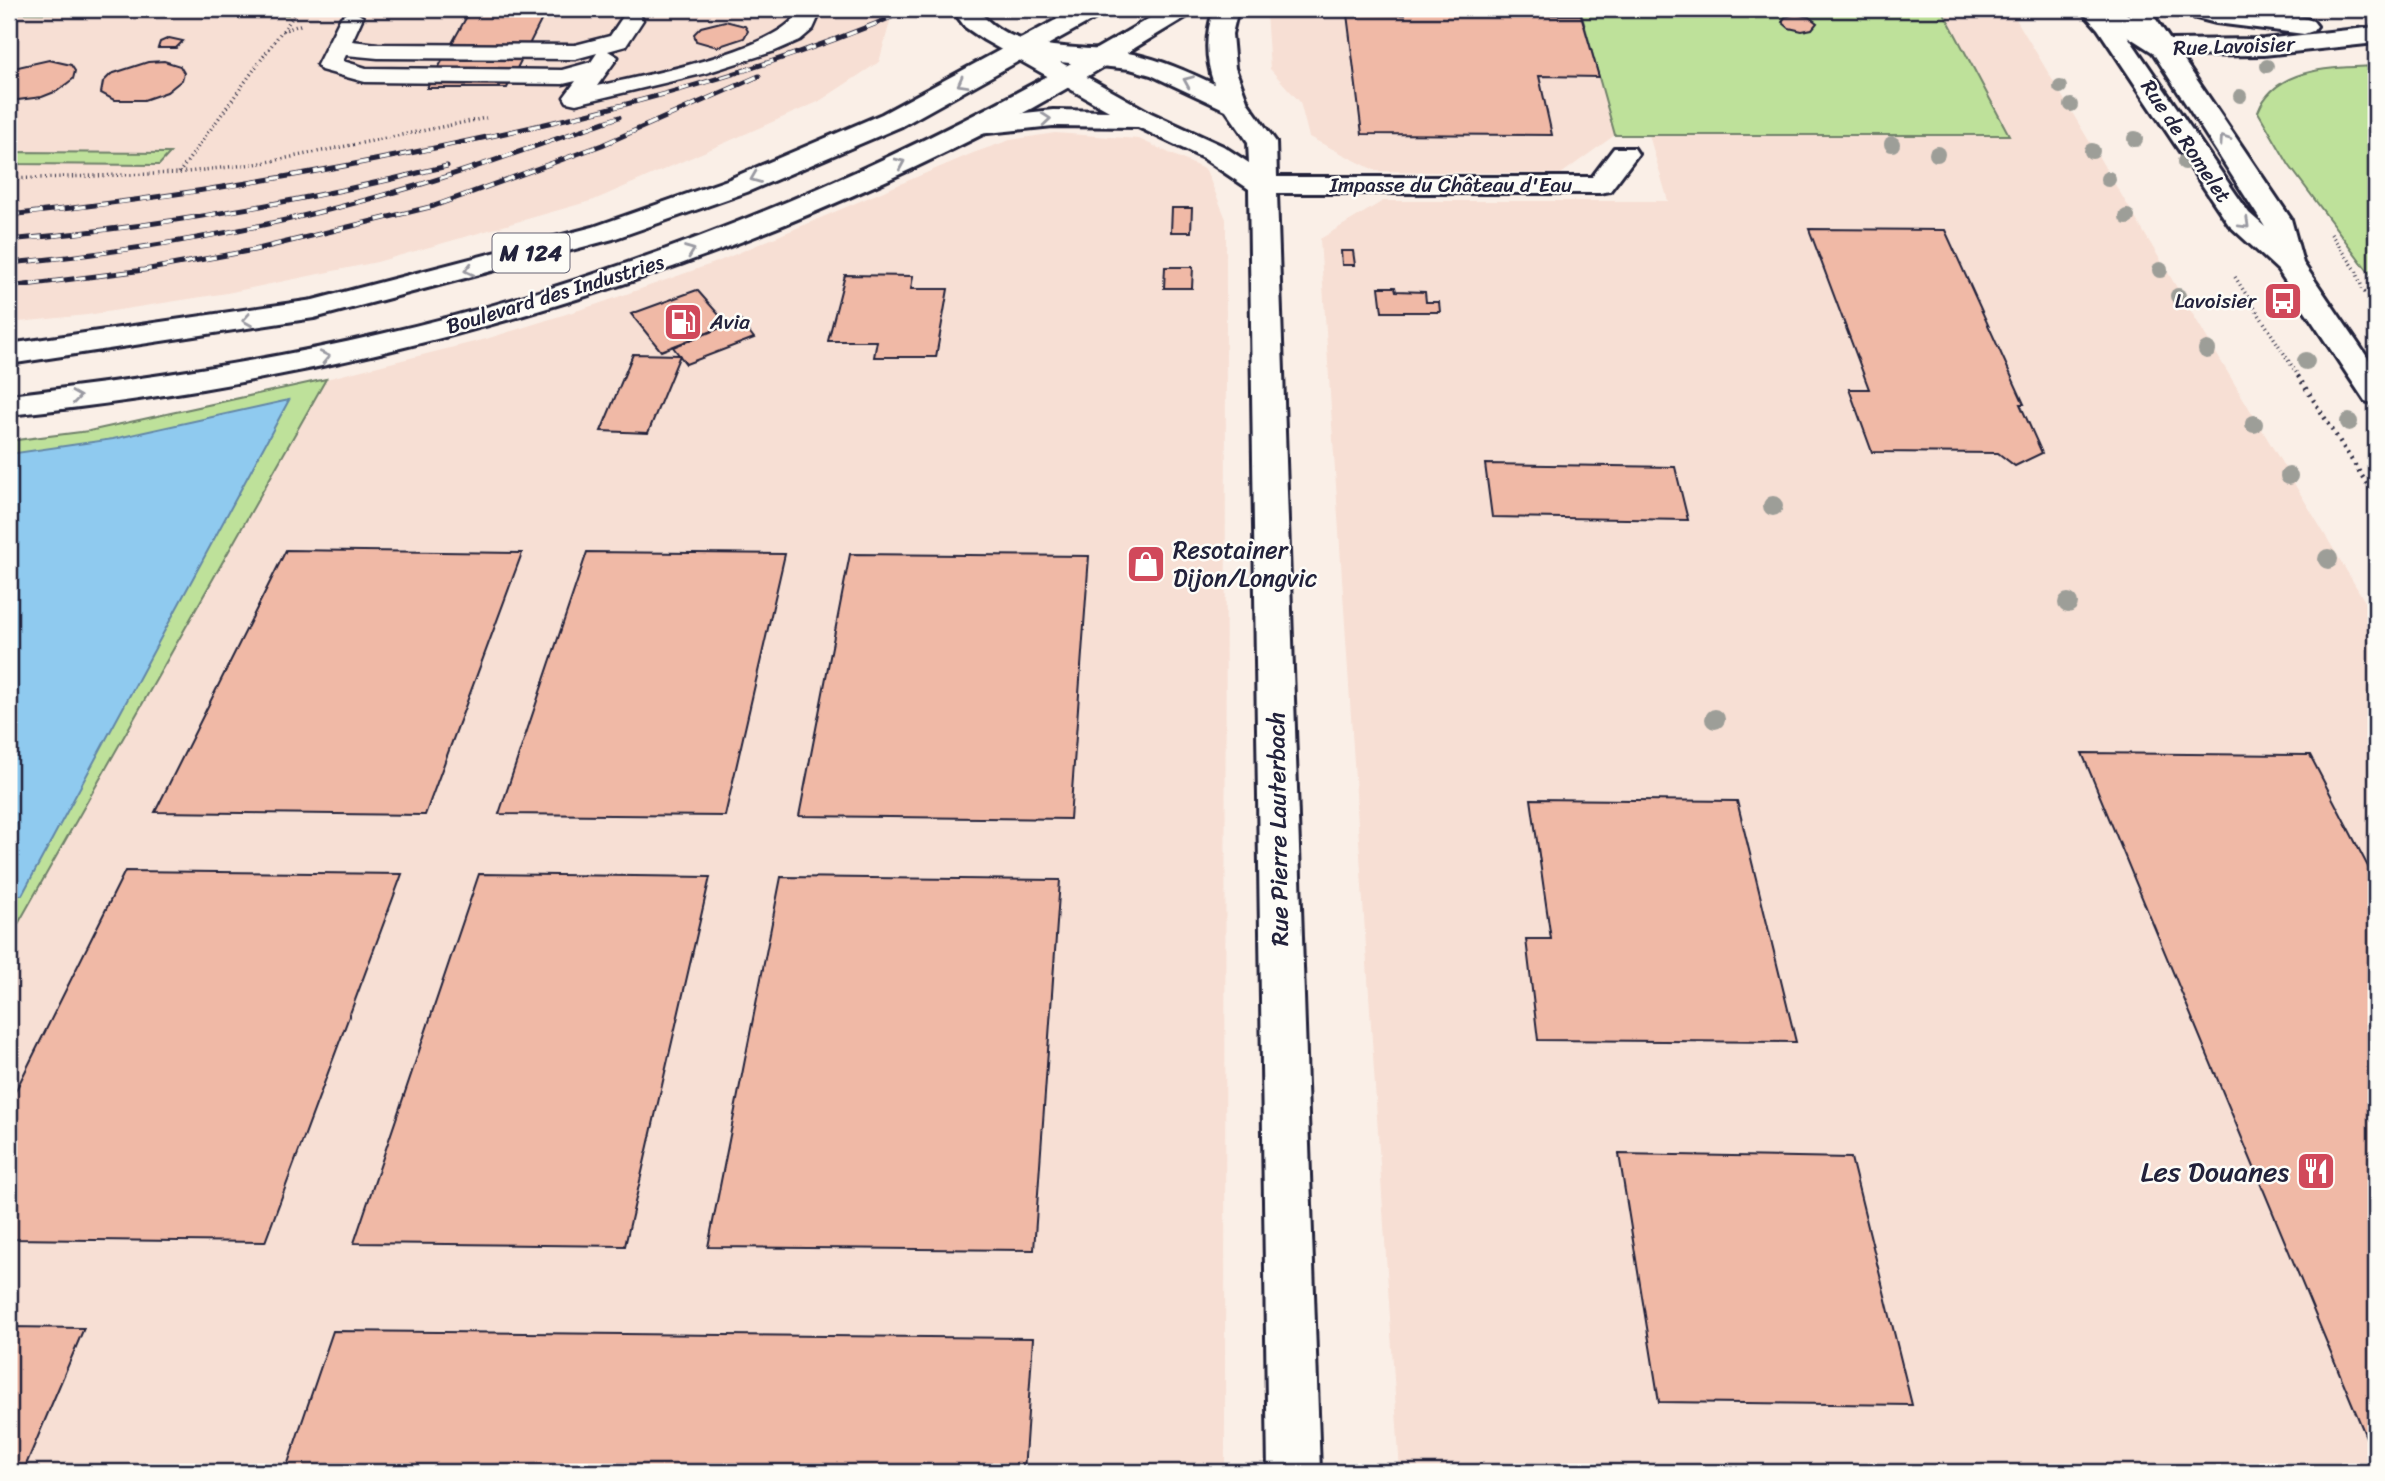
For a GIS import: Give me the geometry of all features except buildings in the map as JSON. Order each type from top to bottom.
[{"type":"street","points":[[964,9],[984,29],[1143,119],[1213,152],[1262,185]]},
{"type":"street","name":"Boulevard des Industries","points":[[9,354],[314,309],[603,233],[737,186],[892,120],[1094,9]]},
{"type":"street","name":"Boulevard des Industries","points":[[9,405],[272,369],[500,314],[634,272],[756,225],[978,126],[1101,58],[1182,9]]},
{"type":"street","name":"Rue Pierre Lauterbach","points":[[1226,9],[1216,45],[1224,77],[1235,104],[1262,142],[1294,1472]]},
{"type":"street","name":"Rue de Romelet","points":[[2092,9],[2107,24],[2239,219],[2289,264],[2376,394]]},
{"type":"street","name":"Rue Lavoisier","points":[[2102,9],[2163,48],[2264,47],[2376,33]]},
{"type":"street","name":"Rue de Romelet","points":[[2137,9],[2277,219],[2289,264]]},
{"type":"street","name":"Rue Lavoisier","points":[[2190,9],[2275,24],[2376,33]]},
{"type":"street","points":[[1021,50],[1101,58]]},
{"type":"street","name":"Rue Pierre Lauterbach","points":[[1101,58],[1160,69],[1235,104]]},
{"type":"street","points":[[978,126],[1053,118],[1143,119]]},
{"type":"street","name":"Impasse du Château d'Eau","points":[[1262,185],[1600,186],[1625,154]]},
{"type":"lane","points":[[636,14],[576,97],[678,75],[778,41],[805,26],[811,9]]},
{"type":"lane","points":[[599,66],[563,76],[365,75],[329,65],[354,13],[364,27],[586,30],[636,14]]},
{"type":"lane","points":[[338,47],[378,51],[575,52],[618,40]]},
{"type":"path","points":[[179,173],[298,9]]},
{"type":"path","points":[[282,31],[296,25],[354,13]]},
{"type":"path","points":[[9,179],[179,173],[262,163],[499,115]]},
{"type":"path","points":[[2328,229],[2356,270],[2363,292],[2376,301]]},
{"type":"shaded area","points":[[9,9],[901,9],[891,18],[879,62],[818,102],[594,200],[377,262],[227,293],[87,315],[9,323]]},
{"type":"shaded area","points":[[1270,9],[2010,9],[2376,620],[2376,1472],[1400,1472],[1320,239],[1383,201],[1668,201],[1649,135],[1615,135],[1561,174],[1376,171],[1309,137],[1300,102],[1270,69],[1266,13]]},
{"type":"shaded area","points":[[1055,133],[1139,139],[1206,170],[1226,219],[1225,1472],[9,1472],[9,931],[14,931],[326,379],[486,339],[598,304],[717,262],[973,153],[1010,140]]},
{"type":"green space","points":[[9,9],[289,9],[288,15],[9,13]]},
{"type":"green space","points":[[1580,9],[1942,9],[2009,135],[1615,135]]},
{"type":"green space","points":[[2376,66],[2376,282],[2289,165],[2258,112],[2266,97],[2292,78],[2325,69]]},
{"type":"green space","points":[[9,152],[170,153],[159,165],[9,164]]},
{"type":"green space","points":[[326,379],[14,931],[9,931],[9,441],[89,431]]},
{"type":"water","points":[[289,400],[22,895],[9,895],[9,454],[113,439]]},
{"type":"railway","points":[[9,215],[230,186],[339,167],[567,119],[683,89],[798,53],[911,9]]},
{"type":"railway","points":[[9,287],[144,270],[254,250],[434,206],[602,145],[759,76]]},
{"type":"railway","points":[[9,263],[162,244],[313,214],[438,179],[619,117]]},
{"type":"railway","points":[[9,240],[229,212],[447,166]]},
{"type":"place","name":"Lavoisier","points":[[2283,301]]},
{"type":"place","name":"Avia","points":[[683,322]]},
{"type":"place","name":"Resotainer Dijon/Longvic","points":[[1146,564]]},
{"type":"place","name":"Les Douanes","points":[[2316,1171]]}]
